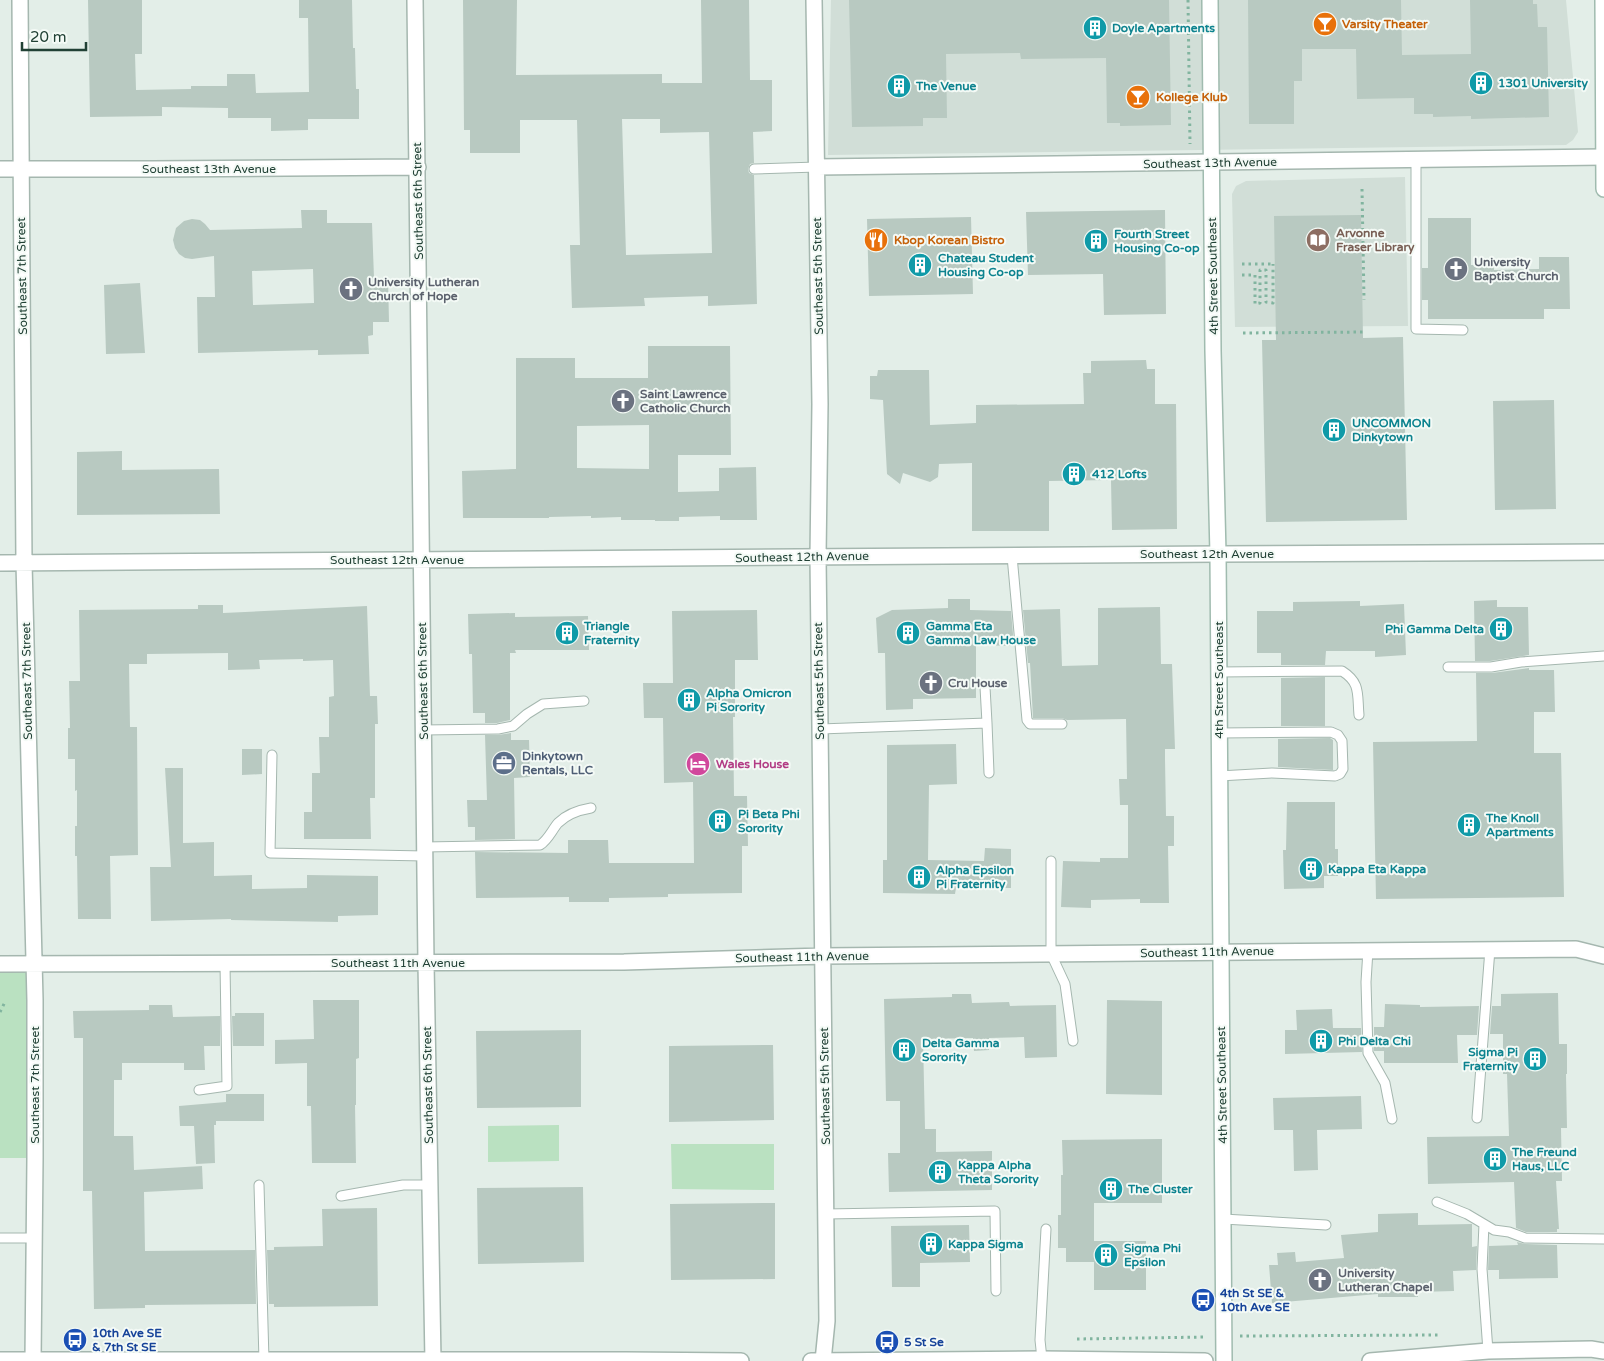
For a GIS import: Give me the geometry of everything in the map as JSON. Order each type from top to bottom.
[{"type":"street","name":"Southeast 7th Street","points":[[20,0],[24,563],[34,964],[33,1360]]},
{"type":"street","name":"Southeast 6th Street","points":[[415,0],[424,851],[433,1360]]},
{"type":"street","name":"Southeast 5th Street","points":[[814,0],[820,404],[818,557],[827,1328],[819,1361]]},
{"type":"street","name":"4th Street Southeast","points":[[1210,0],[1218,554],[1224,1361]]},
{"type":"street","points":[[1603,0],[1604,189]]},
{"type":"street","name":"Southeast 13th Avenue","points":[[817,167],[1604,157]]},
{"type":"street","name":"Southeast 13th Avenue","points":[[0,169],[418,166]]},
{"type":"street","name":"Southeast 12th Avenue","points":[[0,563],[1604,552]]},
{"type":"street","name":"Southeast 11th Avenue","points":[[0,964],[624,962],[823,956],[1490,949],[1576,949],[1604,956]]},
{"type":"street","points":[[1370,1361],[1488,1351],[1591,1349],[1604,1351]]},
{"type":"street","points":[[819,1361],[1042,1359],[1205,1361]]},
{"type":"street","points":[[0,1360],[741,1361]]},
{"type":"lane","points":[[1416,160],[1416,329],[1463,330]]},
{"type":"lane","points":[[754,169],[817,167]]},
{"type":"lane","points":[[1012,556],[1027,720],[1030,724],[1062,724]]},
{"type":"lane","points":[[1448,666],[1491,667],[1521,662],[1604,656]]},
{"type":"lane","points":[[1218,672],[1342,671],[1350,676],[1357,685],[1358,714]]},
{"type":"lane","points":[[985,687],[989,773]]},
{"type":"lane","points":[[423,730],[498,729],[513,726],[543,704],[584,701]]},
{"type":"lane","points":[[820,729],[987,723]]},
{"type":"lane","points":[[1219,733],[1330,732],[1338,735],[1342,741],[1343,769],[1340,774],[1335,776],[1272,774],[1219,776]]},
{"type":"lane","points":[[272,755],[270,853],[424,851],[540,845],[544,843],[559,822],[574,812],[591,808]]},
{"type":"lane","points":[[1051,861],[1051,954],[1065,984],[1073,1041]]},
{"type":"lane","points":[[1477,1118],[1490,949]]},
{"type":"lane","points":[[1368,950],[1366,982],[1368,1053],[1385,1083],[1392,1119]]},
{"type":"lane","points":[[199,1090],[227,1086],[225,964]]},
{"type":"lane","points":[[259,1185],[264,1360]]},
{"type":"lane","points":[[340,1196],[403,1185],[430,1185]]},
{"type":"lane","points":[[1437,1202],[1467,1214],[1494,1230],[1509,1232],[1526,1238],[1604,1239]]},
{"type":"lane","points":[[826,1214],[995,1211],[996,1290]]},
{"type":"lane","points":[[1223,1219],[1326,1225]]},
{"type":"lane","points":[[1484,1224],[1482,1269],[1488,1351]]},
{"type":"lane","points":[[1042,1359],[1040,1340],[1046,1229]]},
{"type":"lane","points":[[0,1238],[34,1238]]},
{"type":"path","points":[[1362,189],[1364,300]]},
{"type":"path","points":[[1242,264],[1274,264],[1273,303],[1266,302],[1266,270],[1260,270],[1260,304],[1255,304],[1255,275],[1242,275]]},
{"type":"path","points":[[1243,333],[1365,332]]},
{"type":"path","points":[[0,1012],[5,1002]]},
{"type":"shaded area","points":[[831,0],[1566,0],[1578,132],[1573,140],[1566,145],[828,155]]},
{"type":"shaded area","points":[[1405,177],[1408,326],[1235,327],[1232,194],[1236,186],[1246,181]]},
{"type":"green space","points":[[0,964],[34,964],[35,1158],[0,1158]]},
{"type":"green space","points":[[559,1125],[559,1161],[488,1162],[488,1126]]},
{"type":"green space","points":[[671,1144],[774,1144],[774,1190],[672,1189]]},
{"type":"building","points":[[88,0],[142,0],[142,54],[135,54],[136,90],[191,89],[191,86],[227,86],[227,74],[255,74],[256,93],[309,92],[308,18],[299,18],[299,0],[352,0],[353,48],[355,48],[356,89],[359,89],[359,119],[308,119],[308,130],[271,131],[271,118],[228,118],[228,108],[162,107],[162,116],[90,117]]},
{"type":"building","points":[[463,0],[517,0],[516,75],[662,74],[662,83],[702,83],[701,0],[749,0],[750,80],[772,80],[772,131],[753,132],[754,163],[750,164],[748,169],[749,173],[754,175],[757,304],[708,306],[708,296],[644,298],[645,306],[572,308],[570,245],[580,245],[577,120],[520,120],[520,153],[470,153],[470,130],[464,130]],"holes":[[[622,119],[660,119],[660,133],[709,132],[712,253],[626,255]]]},
{"type":"building","points":[[849,0],[1169,0],[1171,125],[1120,126],[1120,123],[1107,123],[1106,58],[1021,59],[1020,53],[946,54],[947,118],[923,118],[923,126],[852,127]]},
{"type":"building","points":[[1248,0],[1401,0],[1402,55],[1471,54],[1470,0],[1533,0],[1533,4],[1537,4],[1538,27],[1547,27],[1549,117],[1471,119],[1471,116],[1433,117],[1433,114],[1414,114],[1414,98],[1357,99],[1356,49],[1302,49],[1302,81],[1294,81],[1294,124],[1249,124]]},
{"type":"building","name":"University Lutheran Church of Hope","points":[[301,210],[327,210],[327,223],[372,223],[374,278],[388,278],[389,322],[373,322],[373,335],[368,336],[369,354],[318,355],[318,350],[198,353],[197,297],[215,297],[214,256],[192,259],[185,258],[179,254],[173,240],[176,228],[184,221],[192,219],[200,220],[210,230],[302,228]],"holes":[[[313,269],[314,303],[253,305],[252,271]]]},
{"type":"building","name":"Fourth Street Housing Co-op","points":[[1165,210],[1166,314],[1104,315],[1103,274],[1028,275],[1026,212]]},
{"type":"building","name":"UNCOMMON Dinkytown","points":[[1361,215],[1363,338],[1403,337],[1407,520],[1266,522],[1262,340],[1276,340],[1274,216]]},
{"type":"building","name":"Chateau Student Housing Co-op","points":[[971,217],[973,294],[869,296],[867,219]]},
{"type":"building","name":"University Baptist Church","points":[[1428,218],[1471,218],[1471,265],[1494,265],[1494,270],[1539,269],[1539,257],[1569,257],[1570,309],[1544,309],[1544,319],[1428,319],[1428,300],[1422,300],[1422,268],[1428,268]]},
{"type":"building","points":[[140,283],[145,353],[106,354],[104,285]]},
{"type":"building","points":[[648,346],[730,346],[731,455],[678,455],[678,492],[719,491],[719,468],[756,467],[757,520],[720,520],[720,516],[679,517],[679,521],[621,520],[621,517],[591,518],[591,516],[463,518],[462,471],[516,469],[516,358],[575,358],[575,378],[648,378]],"holes":[[[649,425],[649,469],[577,468],[577,426]]]},
{"type":"building","name":"412 Lofts","points":[[1146,360],[1147,369],[1155,369],[1155,404],[1176,404],[1177,529],[1112,530],[1111,480],[1049,481],[1049,531],[972,531],[972,463],[939,464],[938,477],[930,482],[903,473],[900,484],[887,474],[883,400],[870,399],[870,376],[877,376],[878,370],[929,370],[930,425],[976,423],[976,405],[1084,404],[1083,373],[1091,373],[1091,361]]},
{"type":"building","points":[[1554,400],[1556,509],[1495,510],[1493,401]]},
{"type":"building","points":[[122,451],[122,470],[219,469],[220,514],[77,515],[77,452]]},
{"type":"building","points":[[948,599],[970,599],[970,610],[1011,611],[1014,646],[976,645],[976,698],[913,699],[913,709],[886,710],[885,653],[878,653],[876,618],[892,610],[948,608]]},
{"type":"building","name":"Phi Gamma Delta","points":[[1497,600],[1497,607],[1528,607],[1529,655],[1490,661],[1475,661],[1474,601]]},
{"type":"building","points":[[1360,601],[1360,606],[1404,604],[1406,655],[1375,657],[1375,651],[1326,651],[1325,665],[1281,665],[1281,653],[1257,653],[1257,611],[1293,611],[1293,602]]},
{"type":"building","points":[[198,605],[223,605],[223,613],[367,606],[370,696],[377,696],[378,724],[375,724],[375,798],[370,798],[371,839],[304,839],[304,812],[312,812],[312,773],[320,773],[319,737],[329,737],[329,697],[334,696],[333,660],[259,660],[260,669],[228,670],[228,653],[147,654],[147,664],[129,664],[130,727],[137,727],[138,855],[110,856],[111,919],[78,919],[77,856],[75,856],[77,790],[75,791],[75,759],[68,759],[68,728],[70,728],[69,681],[80,681],[79,610],[198,609]]},
{"type":"building","points":[[1160,607],[1161,664],[1172,664],[1175,749],[1165,749],[1166,816],[1174,816],[1174,846],[1168,846],[1169,903],[1140,903],[1140,899],[1091,900],[1091,908],[1061,907],[1063,861],[1100,862],[1100,858],[1128,858],[1128,805],[1120,805],[1119,779],[1127,779],[1126,719],[1067,720],[1062,718],[1033,718],[1030,663],[1028,663],[1023,610],[1060,609],[1062,666],[1098,665],[1098,608]]},
{"type":"building","points":[[757,610],[758,660],[735,660],[735,717],[733,717],[734,796],[747,796],[748,846],[742,846],[742,893],[668,894],[668,897],[609,898],[609,902],[569,902],[569,897],[476,898],[475,852],[568,853],[568,840],[608,840],[609,863],[694,863],[693,782],[664,783],[663,718],[644,718],[643,683],[673,683],[672,611]]},
{"type":"building","points":[[515,613],[515,617],[588,616],[589,650],[515,650],[516,653],[510,653],[510,720],[485,723],[485,713],[473,713],[472,654],[469,654],[468,614]]},
{"type":"building","name":"The Knoll Apartments","points":[[1529,668],[1529,670],[1554,670],[1555,712],[1534,712],[1534,753],[1561,753],[1564,897],[1376,899],[1373,742],[1477,741],[1476,673],[1492,673]]},
{"type":"building","points":[[1325,677],[1325,726],[1281,726],[1281,678]]},
{"type":"building","points":[[511,733],[511,740],[529,740],[530,777],[514,778],[515,839],[475,840],[475,827],[468,827],[467,800],[487,800],[485,735]]},
{"type":"building","points":[[1330,738],[1333,740],[1333,770],[1278,767],[1278,739]]},
{"type":"building","points":[[956,744],[957,784],[929,785],[928,860],[984,861],[985,848],[1011,849],[1011,888],[956,888],[955,894],[883,893],[883,860],[887,860],[887,745]]},
{"type":"building","points":[[242,749],[262,749],[262,774],[242,775]]},
{"type":"building","points":[[165,768],[183,768],[183,843],[214,842],[214,876],[252,875],[252,889],[307,888],[307,875],[378,876],[378,915],[338,916],[338,922],[231,919],[151,921],[150,867],[171,867]]},
{"type":"building","points":[[1287,802],[1335,802],[1335,849],[1338,849],[1338,876],[1324,876],[1324,888],[1284,889],[1283,850],[1286,850]]},
{"type":"building","points":[[1558,993],[1559,1044],[1567,1044],[1567,1128],[1561,1128],[1562,1181],[1556,1181],[1559,1229],[1557,1229],[1557,1232],[1526,1232],[1516,1228],[1514,1182],[1428,1184],[1427,1137],[1509,1136],[1507,1074],[1503,1074],[1503,1034],[1490,1034],[1492,1006],[1501,1006],[1501,994]]},
{"type":"building","points":[[952,994],[971,994],[972,1003],[1009,1002],[1010,1006],[1056,1005],[1057,1057],[1025,1058],[1024,1037],[989,1038],[989,1050],[974,1051],[973,1038],[923,1039],[925,1129],[936,1129],[936,1152],[992,1151],[992,1190],[889,1192],[888,1153],[900,1153],[900,1101],[886,1101],[884,999],[952,997]]},
{"type":"building","points":[[313,1000],[359,1000],[359,1058],[356,1059],[355,1105],[356,1163],[312,1163],[311,1106],[307,1106],[307,1063],[275,1064],[275,1040],[314,1039]]},
{"type":"building","points":[[1107,1000],[1162,1001],[1162,1095],[1106,1094]]},
{"type":"building","points":[[1385,1004],[1420,1005],[1420,1007],[1479,1006],[1477,1035],[1457,1035],[1458,1063],[1384,1063],[1384,1051],[1374,1051],[1374,1027],[1384,1027]]},
{"type":"building","points":[[149,1005],[172,1005],[173,1017],[220,1016],[220,1046],[204,1046],[205,1070],[184,1070],[184,1063],[122,1063],[122,1080],[114,1080],[114,1136],[133,1136],[134,1170],[202,1166],[203,1189],[144,1192],[145,1251],[255,1250],[256,1304],[145,1305],[145,1308],[94,1309],[92,1191],[83,1191],[83,1038],[74,1038],[73,1011],[149,1010]]},
{"type":"building","name":"Phi Delta Chi","points":[[1332,1009],[1333,1028],[1361,1028],[1362,1052],[1285,1054],[1285,1030],[1297,1030],[1296,1010]]},
{"type":"building","points":[[235,1013],[264,1013],[264,1046],[233,1046],[232,1016],[235,1016]]},
{"type":"building","points":[[581,1030],[581,1107],[477,1108],[476,1031]]},
{"type":"building","points":[[773,1045],[774,1120],[669,1122],[669,1046]]},
{"type":"building","points":[[226,1094],[264,1094],[264,1121],[216,1121],[216,1125],[214,1125],[215,1163],[196,1164],[194,1126],[180,1126],[179,1106],[226,1102]]},
{"type":"building","points":[[1361,1096],[1362,1129],[1317,1130],[1318,1170],[1294,1171],[1293,1130],[1274,1130],[1273,1098]]},
{"type":"building","points":[[1162,1139],[1162,1203],[1094,1203],[1094,1241],[1146,1241],[1146,1290],[1094,1290],[1094,1262],[1066,1262],[1066,1248],[1058,1248],[1058,1215],[1061,1215],[1061,1175],[1063,1175],[1062,1140]]},
{"type":"building","points":[[583,1187],[584,1262],[478,1264],[477,1188]]},
{"type":"building","points":[[775,1203],[775,1279],[671,1280],[670,1204]]},
{"type":"building","points":[[377,1208],[378,1306],[274,1307],[274,1304],[269,1304],[267,1250],[274,1250],[274,1247],[323,1246],[322,1209]]},
{"type":"building","points":[[1418,1213],[1418,1225],[1472,1224],[1472,1247],[1477,1246],[1476,1270],[1453,1271],[1454,1291],[1418,1292],[1418,1297],[1378,1297],[1378,1294],[1272,1303],[1269,1265],[1278,1265],[1277,1253],[1295,1252],[1296,1262],[1344,1258],[1341,1235],[1378,1232],[1378,1214]]},
{"type":"building","name":"Kappa Sigma","points":[[969,1225],[970,1262],[920,1263],[920,1287],[892,1287],[891,1226]]},
{"type":"building","points":[[1517,1242],[1557,1245],[1558,1278],[1499,1279],[1499,1270],[1488,1270],[1489,1246],[1518,1245]]},
{"type":"place","name":"Varsity Theater","points":[[1325,24]]},
{"type":"place","name":"Doyle Apartments","points":[[1095,28]]},
{"type":"place","name":"1301 University","points":[[1481,83]]},
{"type":"place","name":"The Venue","points":[[899,86]]},
{"type":"place","name":"Kollege Klub","points":[[1138,97]]},
{"type":"place","name":"Kbop Korean Bistro","points":[[876,240]]},
{"type":"place","name":"Arvonne Fraser Library","points":[[1318,240]]},
{"type":"place","name":"Fourth Street Housing Co-op","points":[[1096,241]]},
{"type":"place","name":"Chateau Student Housing Co-op","points":[[920,265]]},
{"type":"place","name":"University Baptist Church","points":[[1456,269]]},
{"type":"place","name":"University Lutheran Church of Hope","points":[[351,289]]},
{"type":"place","name":"Saint Lawrence Catholic Church","points":[[623,401]]},
{"type":"place","name":"UNCOMMON Dinkytown","points":[[1334,430]]},
{"type":"place","name":"412 Lofts","points":[[1074,474]]},
{"type":"place","name":"Phi Gamma Delta","points":[[1501,629]]},
{"type":"place","name":"Triangle Fraternity","points":[[567,633]]},
{"type":"place","name":"Gamma Eta Gamma Law House","points":[[908,633]]},
{"type":"place","name":"Cru House","points":[[931,683]]},
{"type":"place","name":"Alpha Omicron Pi Sorority","points":[[689,700]]},
{"type":"place","name":"Dinkytown Rentals, LLC","points":[[504,763]]},
{"type":"place","name":"Wales House","points":[[698,764]]},
{"type":"place","name":"Pi Beta Phi Sorority","points":[[720,821]]},
{"type":"place","name":"The Knoll Apartments","points":[[1469,825]]},
{"type":"place","name":"Kappa Eta Kappa","points":[[1311,869]]},
{"type":"place","name":"Alpha Epsilon Pi Fraternity","points":[[919,877]]},
{"type":"place","name":"Phi Delta Chi","points":[[1321,1041]]},
{"type":"place","name":"Delta Gamma Sorority","points":[[904,1050]]},
{"type":"place","name":"Sigma Pi Fraternity","points":[[1535,1059]]},
{"type":"place","name":"The Freund Haus, LLC","points":[[1495,1159]]},
{"type":"place","name":"Kappa Alpha Theta Sorority","points":[[940,1172]]},
{"type":"place","name":"The Cluster","points":[[1111,1189]]},
{"type":"place","name":"Kappa Sigma","points":[[931,1244]]},
{"type":"place","name":"Sigma Phi Epsilon","points":[[1106,1255]]},
{"type":"place","name":"University Lutheran Chapel","points":[[1320,1280]]},
{"type":"place","name":"4th St SE & 10th Ave SE","points":[[1203,1300]]},
{"type":"place","name":"10th Ave SE & 7th St SE","points":[[75,1340]]},
{"type":"place","name":"5 St Se","points":[[887,1342]]}]
